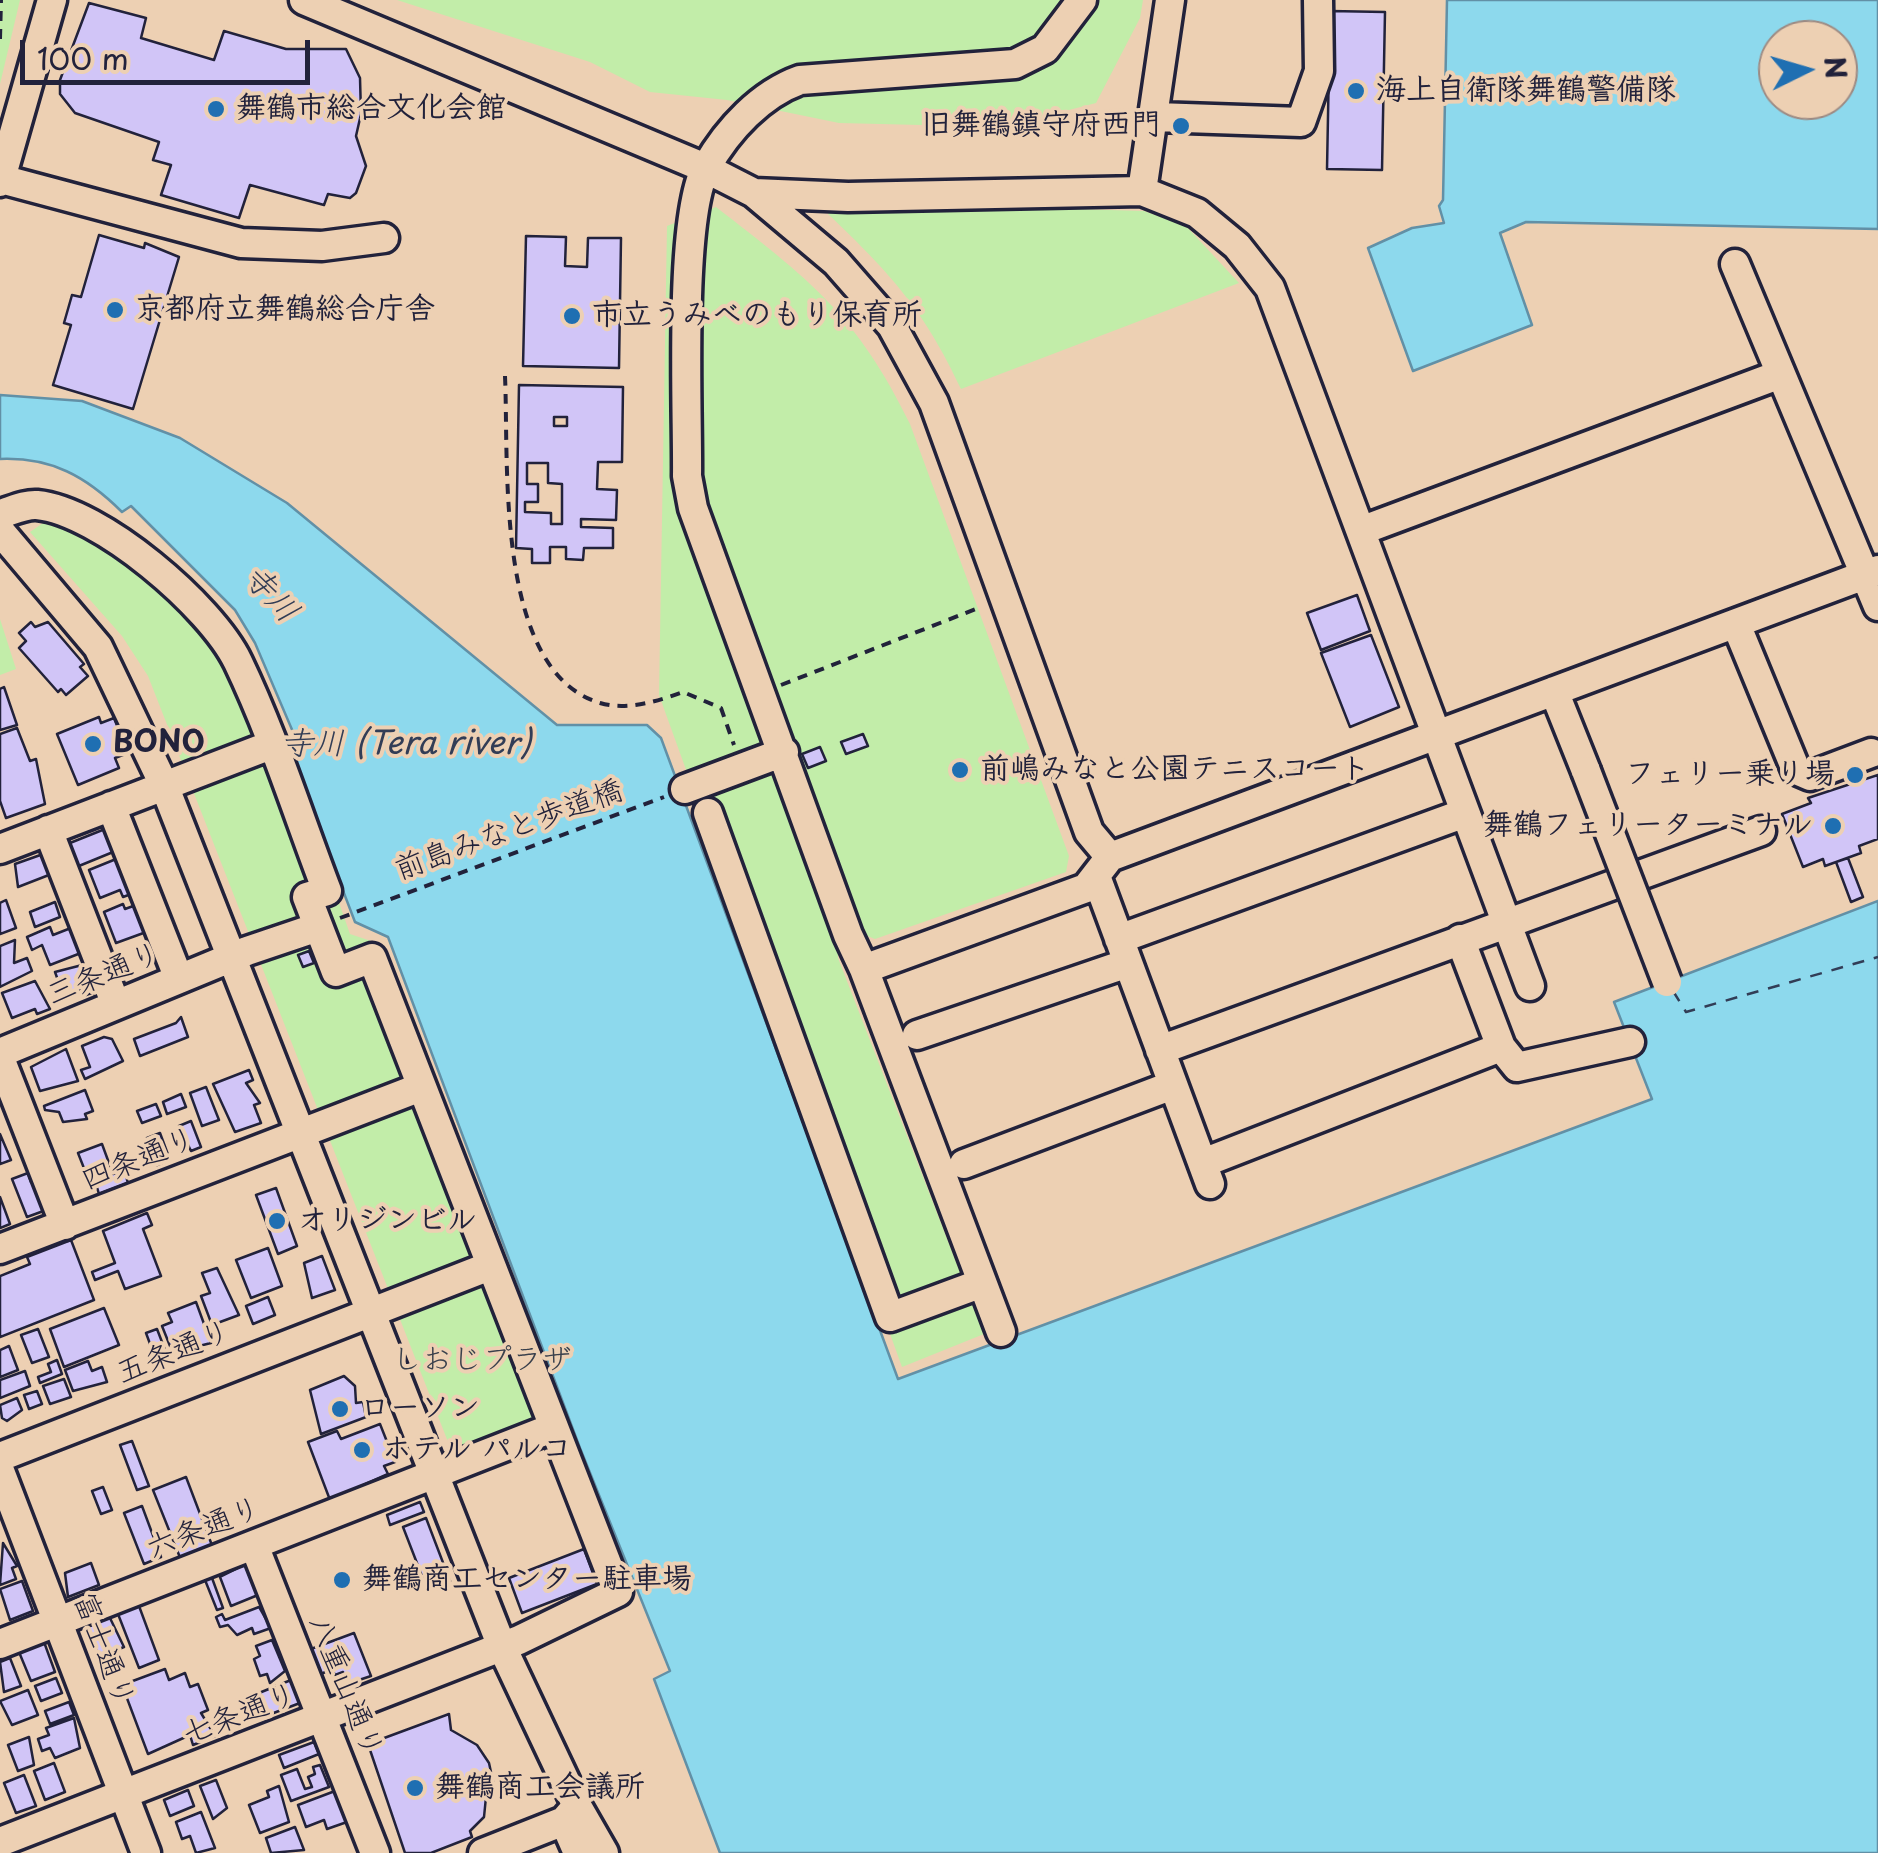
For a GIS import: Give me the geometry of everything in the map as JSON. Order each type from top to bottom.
[{"type":"street","points":[[52,0],[1,180],[241,243],[322,246],[384,238]]},
{"type":"street","points":[[304,0],[706,168],[754,193],[836,262],[892,326],[934,403],[1103,867],[1123,950],[1206,1173],[1502,1047]]},
{"type":"street","points":[[1001,1332],[848,935],[763,692],[693,508],[687,476],[690,238],[706,168],[761,99],[778,88],[800,80],[1015,64],[1044,49],[1082,0]]},
{"type":"street","points":[[1142,191],[1156,117],[1170,0]]},
{"type":"street","points":[[1156,117],[1301,122],[1319,71],[1318,0]]},
{"type":"street","points":[[754,193],[848,197],[1142,191],[1197,213],[1238,246],[1270,288],[1530,986]]},
{"type":"street","points":[[1735,264],[1872,573],[1878,606]]},
{"type":"street","points":[[1363,530],[1782,374]]},
{"type":"street","points":[[0,514],[36,504],[98,528],[145,558],[208,620],[236,659],[326,890],[307,898],[329,922],[336,972],[372,958],[552,1428]]},
{"type":"street","points":[[0,531],[98,647],[164,785],[372,1310],[433,1478],[570,1814],[578,1853]]},
{"type":"street","points":[[864,969],[1086,888],[1103,867],[1136,852],[1435,734],[1872,573]]},
{"type":"street","points":[[1736,624],[1796,770],[1810,776],[1871,753]]},
{"type":"street","points":[[1554,691],[1667,982]]},
{"type":"street","points":[[0,849],[270,745]]},
{"type":"street","points":[[685,789],[784,752]]},
{"type":"street","points":[[111,806],[179,979]]},
{"type":"street","points":[[708,813],[890,1317],[982,1282]]},
{"type":"street","points":[[917,1035],[1465,813]]},
{"type":"street","points":[[48,830],[116,1005]]},
{"type":"street","points":[[1160,1050],[1762,832]]},
{"type":"street","name":"三条通り","points":[[0,1055],[232,957],[329,922]]},
{"type":"street","points":[[1460,939],[1502,1047],[1517,1067],[1630,1042]]},
{"type":"street","points":[[0,1055],[65,1225]]},
{"type":"street","points":[[964,1164],[1173,1085]]},
{"type":"street","name":"四条通り","points":[[0,1249],[422,1087]]},
{"type":"street","name":"五条通り","points":[[0,1457],[490,1266]]},
{"type":"street","name":"六条通り","points":[[0,1644],[433,1478],[552,1428]]},
{"type":"street","name":"七条通り","points":[[0,1842],[502,1647],[618,1592],[552,1428]]},
{"type":"street","name":"富士通り","points":[[0,1471],[146,1853]]},
{"type":"street","name":"八重山通り","points":[[254,1545],[375,1853]]},
{"type":"street","points":[[483,1853],[570,1814]]},
{"type":"street","points":[[570,1814],[604,1853]]},
{"type":"path","points":[[0,39],[1,0]]},
{"type":"path","points":[[505,376],[512,543],[538,649],[568,686],[601,703],[648,704],[682,692],[721,708],[742,768]]},
{"type":"path","points":[[763,692],[1004,598]]},
{"type":"path","name":"前島みなと歩道橋","points":[[329,922],[685,789]]},
{"type":"green space","points":[[0,0],[20,0],[0,84]]},
{"type":"green space","points":[[397,0],[1143,0],[1140,18],[1096,103],[1003,127],[839,123],[727,100],[650,92],[590,62]]},
{"type":"green space","points":[[834,202],[1144,211],[1186,226],[1239,283],[961,389],[904,294],[828,214]]},
{"type":"green space","points":[[716,207],[828,302],[850,326],[890,386],[910,424],[1069,856],[1066,872],[875,939],[857,932],[838,939],[838,958],[984,1334],[902,1367],[659,695],[667,226]]},
{"type":"green space","name":"しおじプラザ","points":[[57,522],[99,538],[204,626],[254,734],[277,726],[350,934],[383,945],[574,1429],[461,1475],[148,676],[122,636],[30,532],[43,523]]},
{"type":"green space","points":[[0,619],[16,669],[0,675]]},
{"type":"water","points":[[1447,0],[1878,0],[1878,229],[1526,222],[1500,233],[1532,325],[1413,371],[1368,248],[1412,228],[1444,223],[1439,206],[1443,200]]},
{"type":"water","points":[[0,395],[82,401],[180,438],[287,503],[557,725],[647,725],[661,738],[898,1379],[1652,1099],[1614,1002],[1878,901],[1878,1853],[720,1853],[654,1679],[670,1671],[580,1448],[388,937],[355,922],[287,744],[296,739],[255,643],[235,610],[131,506],[122,512],[95,488],[52,465],[0,459]]},
{"type":"building","name":"舞鶴市総合文化会館","points":[[89,3],[146,18],[141,38],[214,60],[224,31],[286,49],[346,49],[360,78],[361,114],[356,136],[366,166],[356,193],[350,198],[328,194],[324,205],[250,185],[239,218],[161,195],[171,165],[153,160],[159,142],[75,113],[60,94],[60,80]]},
{"type":"building","name":"海上自衛隊舞鶴警備隊","points":[[1330,11],[1385,12],[1382,170],[1327,169]]},
{"type":"building","name":"京都府立舞鶴総合庁舎","points":[[99,235],[144,248],[145,243],[179,257],[133,409],[53,385],[71,325],[64,323],[72,295],[81,297]]},
{"type":"building","name":"市立うみべのもり保育所","points":[[526,236],[566,237],[565,266],[587,267],[588,238],[621,238],[619,368],[523,366]]},
{"type":"building","points":[[519,385],[623,387],[622,462],[598,462],[597,489],[617,490],[616,520],[581,519],[581,527],[613,528],[613,548],[584,548],[583,560],[566,559],[566,547],[550,547],[550,563],[532,563],[532,549],[516,548]],"holes":[[[554,417],[567,417],[567,426],[554,426]],[[527,463],[548,463],[548,483],[562,484],[562,524],[551,524],[551,513],[525,512],[525,502],[538,502],[538,484],[527,484]]]},
{"type":"building","points":[[1357,595],[1370,631],[1321,650],[1307,613]]},
{"type":"building","points":[[31,622],[35,627],[48,622],[84,664],[80,667],[88,676],[66,695],[61,689],[58,692],[19,648],[26,641],[19,633]]},
{"type":"building","points":[[1371,635],[1399,707],[1350,727],[1321,653]]},
{"type":"building","points":[[4,687],[17,725],[0,730],[0,689]]},
{"type":"building","name":"BONO","points":[[99,717],[101,723],[114,718],[128,753],[115,758],[119,768],[78,785],[57,734]]},
{"type":"building","points":[[17,728],[30,761],[36,759],[45,804],[6,818],[0,801],[0,734]]},
{"type":"building","points":[[863,734],[868,746],[846,754],[841,742]]},
{"type":"building","points":[[820,747],[826,761],[808,768],[802,754]]},
{"type":"building","name":"舞鶴フェリーターミナル","points":[[1878,775],[1878,839],[1859,846],[1861,853],[1825,866],[1823,859],[1803,867],[1782,814],[1811,803],[1808,798]]},
{"type":"building","points":[[110,827],[118,850],[74,868],[65,845]]},
{"type":"building","points":[[46,853],[54,873],[18,887],[15,864]]},
{"type":"building","points":[[121,857],[134,893],[123,897],[120,890],[100,898],[89,870]]},
{"type":"building","points":[[1848,858],[1863,897],[1851,902],[1836,862]]},
{"type":"building","points":[[6,900],[16,928],[0,934],[0,903]]},
{"type":"building","points":[[55,902],[60,917],[35,927],[30,912]]},
{"type":"building","points":[[123,904],[125,909],[136,905],[149,931],[116,943],[104,912]]},
{"type":"building","points":[[76,926],[86,951],[50,965],[42,945],[32,950],[27,937],[50,927],[53,935]]},
{"type":"building","points":[[15,940],[14,963],[27,958],[32,971],[0,987],[0,946]]},
{"type":"building","points":[[309,951],[314,963],[303,967],[298,955]]},
{"type":"building","points":[[90,963],[100,990],[86,995],[84,989],[64,997],[55,972]]},
{"type":"building","points":[[35,981],[50,1009],[37,1014],[35,1009],[12,1018],[2,993]]},
{"type":"building","points":[[181,1017],[188,1037],[140,1056],[134,1039],[176,1023]]},
{"type":"building","points":[[104,1037],[112,1039],[123,1061],[85,1079],[81,1070],[90,1067],[82,1046]]},
{"type":"building","points":[[66,1049],[78,1081],[40,1091],[31,1067]]},
{"type":"building","points":[[249,1070],[253,1080],[246,1083],[260,1103],[254,1105],[261,1123],[235,1132],[213,1084]]},
{"type":"building","points":[[206,1087],[219,1120],[202,1126],[190,1093]]},
{"type":"building","points":[[85,1090],[93,1111],[85,1114],[87,1119],[63,1122],[59,1112],[45,1110],[44,1106]]},
{"type":"building","points":[[181,1094],[186,1107],[167,1114],[163,1102]]},
{"type":"building","points":[[156,1104],[161,1116],[142,1123],[137,1111]]},
{"type":"building","points":[[191,1121],[201,1147],[191,1151],[179,1126]]},
{"type":"building","points":[[160,1133],[170,1160],[157,1165],[147,1138]]},
{"type":"building","points":[[0,1134],[11,1160],[0,1164]]},
{"type":"building","points":[[102,1144],[113,1174],[124,1170],[128,1183],[99,1194],[96,1184],[91,1186],[78,1153]]},
{"type":"building","points":[[28,1173],[31,1182],[38,1179],[49,1209],[27,1217],[12,1179]]},
{"type":"building","name":"オリジンビル","points":[[276,1188],[297,1246],[278,1254],[256,1195]]},
{"type":"building","points":[[0,1197],[10,1224],[0,1228]]},
{"type":"building","points":[[147,1213],[152,1225],[143,1229],[161,1276],[125,1289],[118,1271],[95,1280],[92,1272],[115,1263],[103,1231]]},
{"type":"building","points":[[71,1240],[94,1300],[0,1337],[0,1276],[30,1264],[27,1257]]},
{"type":"building","points":[[268,1248],[282,1286],[251,1298],[236,1260]]},
{"type":"building","points":[[322,1256],[335,1290],[312,1298],[304,1263]]},
{"type":"building","points":[[217,1268],[239,1315],[212,1325],[201,1296],[210,1293],[202,1273]]},
{"type":"building","points":[[268,1297],[275,1315],[253,1324],[246,1306]]},
{"type":"building","points":[[196,1302],[211,1343],[179,1351],[176,1343],[170,1346],[162,1326],[172,1322],[168,1313]]},
{"type":"building","points":[[104,1308],[119,1345],[64,1367],[50,1329]]},
{"type":"building","points":[[38,1329],[49,1357],[32,1363],[21,1335]]},
{"type":"building","points":[[157,1329],[167,1355],[156,1360],[146,1333]]},
{"type":"building","points":[[9,1346],[18,1370],[0,1377],[0,1350]]},
{"type":"building","points":[[57,1360],[62,1374],[40,1383],[38,1377],[51,1372],[48,1364]]},
{"type":"building","points":[[88,1361],[92,1371],[102,1367],[107,1382],[73,1391],[65,1370]]},
{"type":"building","points":[[25,1371],[30,1386],[0,1398],[0,1380]]},
{"type":"building","name":"ローソン","points":[[344,1376],[355,1386],[356,1403],[363,1402],[366,1417],[321,1434],[310,1390]]},
{"type":"building","points":[[64,1379],[71,1397],[50,1404],[43,1386]]},
{"type":"building","points":[[37,1391],[42,1404],[29,1409],[24,1395]]},
{"type":"building","points":[[17,1398],[22,1410],[7,1421],[2,1418],[0,1405]]},
{"type":"building","points":[[380,1424],[395,1462],[384,1466],[388,1474],[330,1500],[308,1442],[337,1431],[341,1439]]},
{"type":"building","points":[[132,1441],[149,1486],[137,1490],[120,1445]]},
{"type":"building","points":[[186,1477],[213,1548],[181,1560],[153,1490]]},
{"type":"building","points":[[103,1487],[112,1510],[101,1514],[92,1491]]},
{"type":"building","points":[[420,1502],[424,1512],[390,1525],[387,1515]]},
{"type":"building","points":[[142,1506],[161,1557],[144,1564],[124,1513]]},
{"type":"building","points":[[426,1518],[450,1581],[427,1589],[403,1527]]},
{"type":"building","points":[[3,1543],[17,1566],[12,1568],[16,1579],[0,1585]]},
{"type":"building","points":[[584,1549],[597,1584],[522,1613],[509,1578]]},
{"type":"building","points":[[91,1563],[99,1585],[68,1597],[65,1573]]},
{"type":"building","points":[[246,1564],[258,1595],[231,1606],[220,1577]]},
{"type":"building","points":[[212,1578],[223,1608],[217,1610],[205,1580]]},
{"type":"building","points":[[22,1581],[33,1611],[10,1620],[0,1589]]},
{"type":"building","points":[[139,1606],[159,1660],[139,1668],[118,1614]]},
{"type":"building","points":[[259,1607],[271,1628],[254,1634],[252,1628],[237,1635],[228,1625],[220,1627],[216,1617],[222,1614],[225,1620]]},
{"type":"building","points":[[109,1616],[124,1647],[99,1657],[86,1625]]},
{"type":"building","points":[[354,1633],[371,1676],[347,1684],[343,1672],[335,1675],[332,1669],[321,1674],[311,1649]]},
{"type":"building","points":[[272,1640],[285,1671],[270,1683],[267,1674],[260,1676],[254,1659],[260,1656],[256,1646]]},
{"type":"building","points":[[44,1642],[55,1672],[31,1681],[19,1652]]},
{"type":"building","points":[[10,1658],[21,1686],[4,1692],[0,1662]]},
{"type":"building","points":[[165,1669],[169,1680],[185,1673],[190,1687],[198,1684],[208,1710],[201,1713],[215,1736],[193,1745],[190,1735],[148,1754],[122,1685]]},
{"type":"building","points":[[56,1678],[62,1693],[41,1701],[35,1686]]},
{"type":"building","points":[[291,1680],[300,1703],[263,1717],[259,1693]]},
{"type":"building","points":[[28,1690],[38,1715],[12,1725],[0,1701]]},
{"type":"building","points":[[69,1702],[74,1715],[50,1724],[45,1711]]},
{"type":"building","points":[[449,1714],[451,1730],[477,1745],[489,1763],[494,1786],[487,1787],[484,1817],[470,1831],[472,1837],[431,1853],[405,1853],[368,1744]]},
{"type":"building","points":[[74,1718],[80,1748],[55,1758],[50,1748],[42,1751],[38,1739],[49,1735],[46,1728]]},
{"type":"building","points":[[29,1737],[34,1765],[18,1771],[8,1745]]},
{"type":"building","points":[[314,1742],[319,1754],[284,1768],[279,1755]]},
{"type":"building","points":[[54,1763],[65,1792],[45,1800],[34,1771]]},
{"type":"building","points":[[320,1765],[329,1787],[291,1801],[281,1775],[297,1769],[305,1789],[312,1787],[308,1777],[315,1774],[313,1767]]},
{"type":"building","points":[[24,1775],[36,1806],[16,1813],[4,1783]]},
{"type":"building","points":[[216,1780],[227,1808],[213,1819],[200,1786]]},
{"type":"building","points":[[279,1786],[289,1822],[260,1833],[249,1805],[269,1797],[267,1791]]},
{"type":"building","points":[[188,1790],[194,1806],[170,1816],[164,1800]]},
{"type":"building","points":[[335,1791],[347,1822],[327,1829],[324,1820],[306,1827],[298,1805]]},
{"type":"building","points":[[201,1812],[215,1848],[196,1853],[190,1836],[182,1839],[176,1822]]},
{"type":"building","points":[[295,1827],[304,1850],[271,1853],[266,1838]]},
{"type":"ferry route","points":[[1673,991],[1686,1012],[1878,957]]},
{"type":"place","name":"海上自衛隊舞鶴警備隊","points":[[1356,91]]},
{"type":"place","name":"舞鶴市総合文化会館","points":[[216,109]]},
{"type":"place","name":"旧舞鶴鎮守府西門","points":[[1181,126]]},
{"type":"place","name":"京都府立舞鶴総合庁舎","points":[[115,310]]},
{"type":"place","name":"市立うみべのもり保育所","points":[[572,316]]},
{"type":"place","name":"BONO","points":[[93,744]]},
{"type":"place","name":"前嶋みなと公園テニスコート","points":[[960,770]]},
{"type":"place","name":"フェリー乗り場","points":[[1855,775]]},
{"type":"place","name":"舞鶴フェリーターミナル","points":[[1833,826]]},
{"type":"place","name":"オリジンビル","points":[[277,1221]]},
{"type":"place","name":"ローソン","points":[[340,1409]]},
{"type":"place","name":"ホテル パルコ","points":[[362,1450]]},
{"type":"place","name":"舞鶴商工センター駐車場","points":[[342,1580]]},
{"type":"place","name":"舞鶴商工会議所","points":[[415,1788]]},
{"type":"water label","name":"寺川","points":[[270,595]]},
{"type":"water label","name":"寺川 (Tera river)","points":[[406,745]]}]
